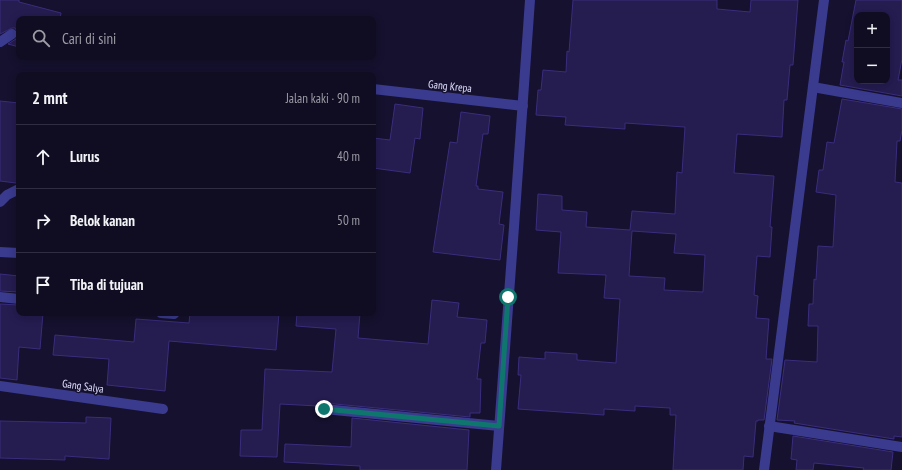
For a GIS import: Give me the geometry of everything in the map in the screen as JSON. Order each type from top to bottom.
[{"type":"street","points":[[496,470],[530,0]]},
{"type":"street","points":[[764,470],[824,0]]},
{"type":"street","points":[[0,42],[12,34]]},
{"type":"street","points":[[813,87],[902,103]]},
{"type":"street","name":"Gang Krepa","points":[[376,89],[523,106]]},
{"type":"street","points":[[0,202],[7,195],[16,191]]},
{"type":"street","points":[[0,252],[16,254]]},
{"type":"street","points":[[0,297],[16,299]]},
{"type":"street","name":"Gang Salya","points":[[0,386],[163,409]]},
{"type":"street","points":[[324,409],[499,426]]},
{"type":"street","points":[[769,426],[902,447]]},
{"type":"building","points":[[0,0],[19,0],[19,2],[61,13],[60,16],[16,16],[16,30],[12,28],[0,34]]},
{"type":"building","points":[[573,0],[717,0],[717,9],[750,12],[751,0],[798,0],[793,65],[790,65],[787,100],[784,100],[782,137],[737,134],[734,173],[774,176],[770,227],[772,227],[770,257],[757,256],[754,295],[758,296],[756,318],[769,319],[766,359],[772,359],[764,420],[756,421],[753,457],[744,456],[743,470],[673,470],[676,415],[670,415],[670,408],[635,406],[635,411],[604,409],[604,415],[518,409],[521,375],[518,375],[519,357],[545,359],[545,352],[577,354],[577,360],[616,363],[620,299],[604,298],[606,275],[558,273],[561,232],[536,230],[538,194],[562,196],[562,210],[587,212],[586,227],[630,230],[632,211],[675,214],[677,172],[682,173],[685,127],[625,123],[625,129],[565,125],[566,117],[536,115],[538,90],[541,90],[543,70],[566,72],[567,51],[569,52]],"holes":[[[632,231],[676,234],[674,253],[705,255],[703,292],[664,290],[665,278],[629,276]]]},
{"type":"building","points":[[856,0],[902,0],[902,59],[898,80],[902,80],[902,96],[840,85],[846,40],[848,41]]},
{"type":"building","points":[[16,39],[16,46],[8,44]]},
{"type":"building","points":[[842,99],[902,109],[902,130],[900,141],[897,141],[895,182],[902,183],[902,437],[894,436],[894,439],[794,423],[795,421],[777,420],[785,360],[817,362],[818,326],[808,326],[809,304],[813,304],[818,246],[833,247],[836,195],[816,192],[819,170],[823,170],[827,142],[834,143]]},
{"type":"building","points":[[0,101],[16,103],[16,183],[0,181]]},
{"type":"building","points":[[395,104],[423,108],[420,139],[415,138],[410,173],[376,168],[376,138],[390,140]]},
{"type":"building","points":[[461,112],[490,116],[488,134],[483,134],[476,186],[478,186],[478,189],[503,192],[499,224],[504,225],[500,260],[433,252],[450,142],[457,143]]},
{"type":"building","points":[[0,274],[16,276],[16,292],[0,291]]},
{"type":"building","points":[[432,300],[459,303],[457,317],[487,320],[485,343],[481,343],[477,379],[481,379],[480,413],[470,413],[470,417],[325,403],[321,403],[318,406],[280,404],[277,457],[240,456],[241,430],[262,430],[265,369],[332,372],[336,329],[296,326],[297,316],[360,316],[358,338],[428,344]]},
{"type":"building","points":[[0,304],[16,305],[16,316],[43,316],[40,349],[19,347],[17,380],[0,378]]},
{"type":"building","points":[[190,316],[279,316],[276,350],[169,341],[165,391],[107,385],[109,359],[53,355],[55,335],[134,342],[136,319],[189,323]]},
{"type":"building","points":[[86,417],[111,418],[109,459],[65,456],[65,460],[0,458],[0,421],[86,423]]},
{"type":"building","points":[[352,418],[469,430],[467,470],[360,470],[360,466],[284,462],[285,444],[351,447]]},
{"type":"building","points":[[793,436],[893,452],[891,470],[863,470],[864,468],[814,463],[813,470],[796,470],[797,460],[791,459]]},
{"type":"route","points":[[324,409],[499,426],[508,297]]}]
